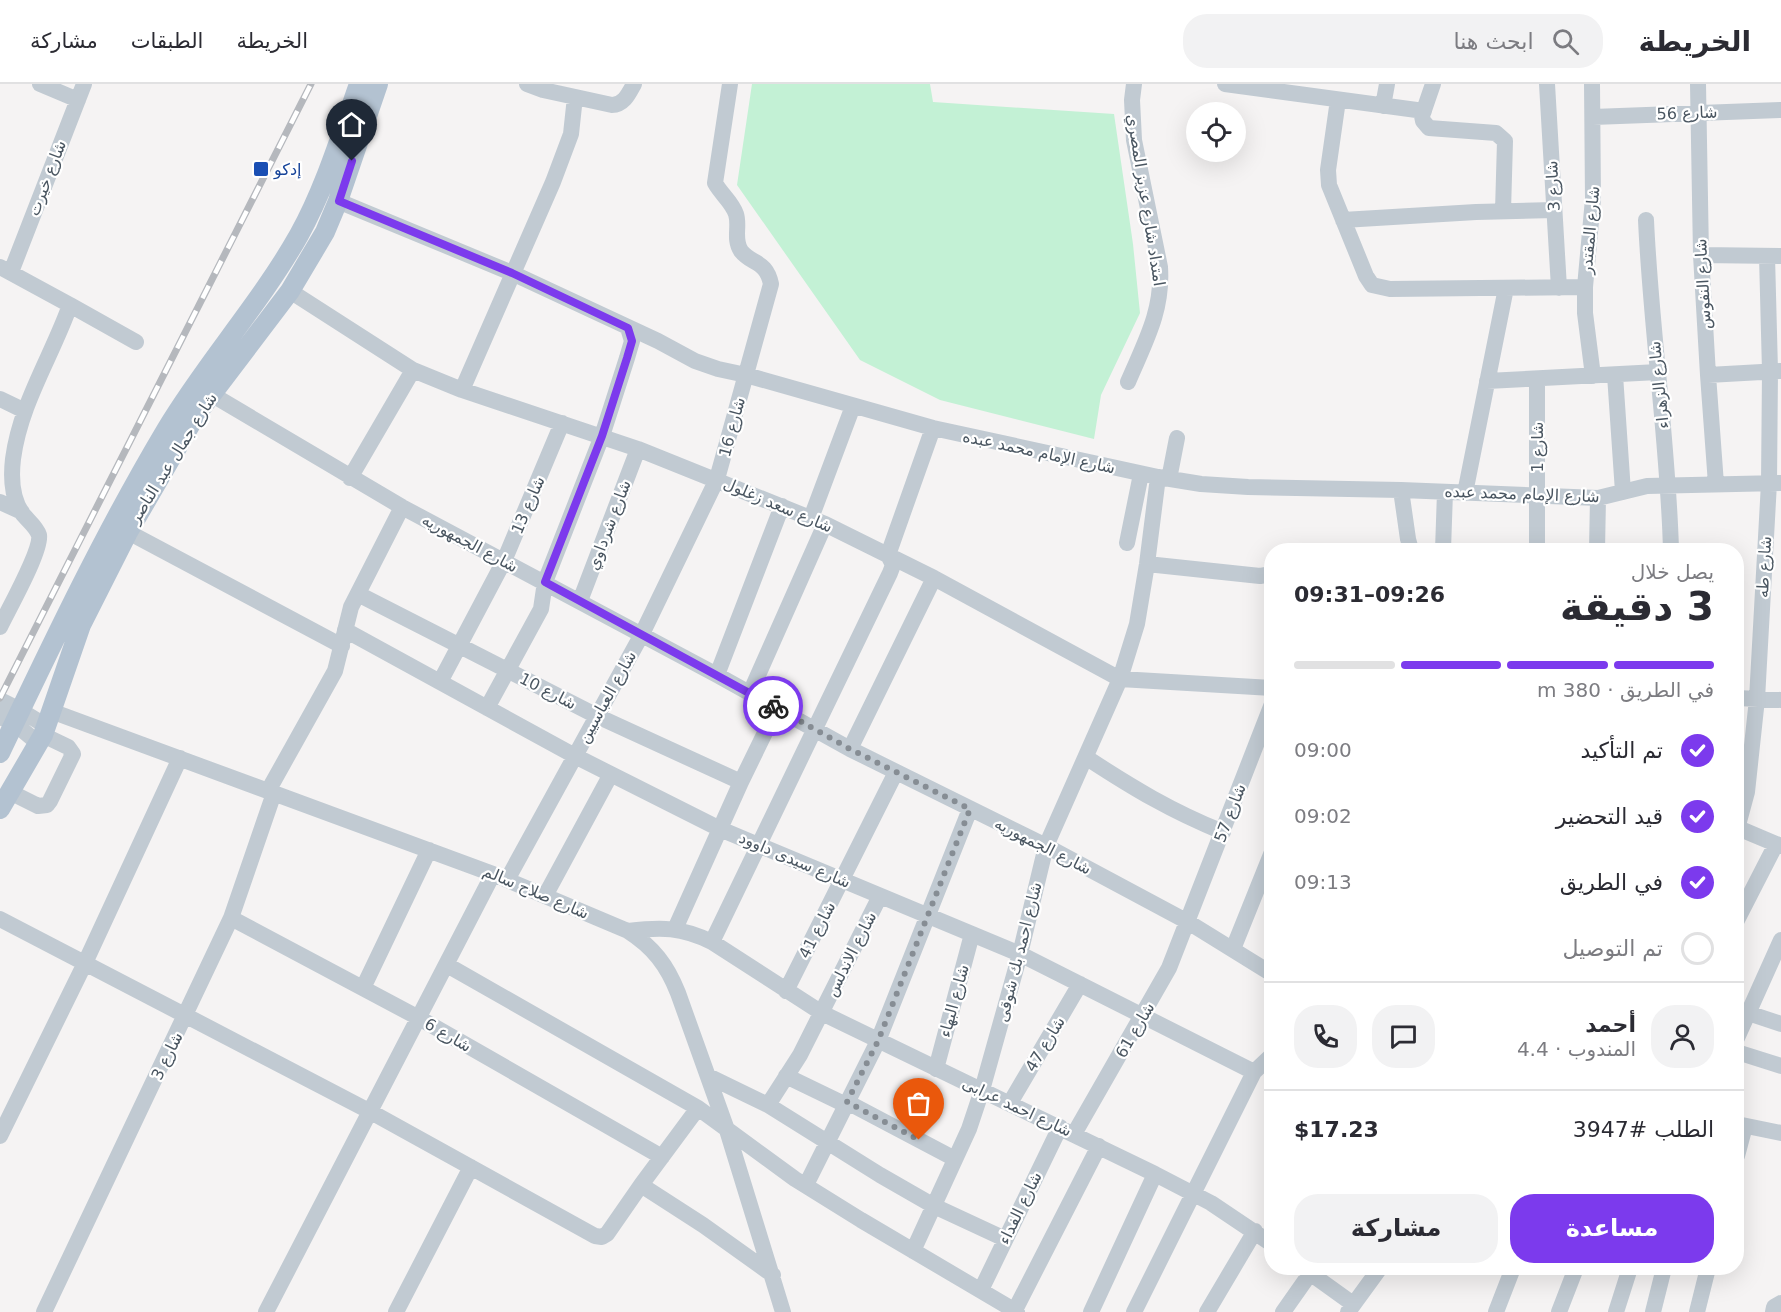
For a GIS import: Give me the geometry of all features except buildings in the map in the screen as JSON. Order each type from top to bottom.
[{"type":"main road","name":"شارع جمال عبد الناصر","points":[[0,753],[12,717],[112,525],[165,432],[195,385],[268,284],[299,235],[324,182],[359,84]]},
{"type":"main road","name":"شارع جمال عبد الناصر","points":[[5,801],[45,729],[81,625],[128,532],[211,394],[290,291],[325,232],[339,201],[378,84]]},
{"type":"street","points":[[40,84],[81,92]]},
{"type":"street","points":[[527,84],[617,105],[625,100],[634,84]]},
{"type":"street","name":"شارع 16","points":[[717,479],[771,284],[765,269],[742,253],[739,248],[736,214],[715,183],[730,84]]},
{"type":"street","name":"امتداد شارع عزيز المصري","points":[[1128,381],[1154,321],[1161,285],[1160,267],[1134,140],[1132,100],[1134,84]]},
{"type":"street","points":[[1225,84],[1284,88],[1338,100],[1424,111]]},
{"type":"street","points":[[1383,106],[1387,84]]},
{"type":"street","points":[[1433,84],[1423,121],[1429,128],[1496,134],[1503,137],[1506,145],[1503,211]]},
{"type":"street","name":"شارع 3","points":[[1547,84],[1559,288]]},
{"type":"street","name":"شارع المقتدر","points":[[1592,84],[1593,199],[1585,287],[1585,313],[1593,376]]},
{"type":"street","name":"شارع النفوس","points":[[1698,84],[1701,255],[1716,484]]},
{"type":"street","name":"شارع خيرت","points":[[5,270],[81,92]]},
{"type":"street","points":[[462,390],[553,182],[571,134],[575,97]]},
{"type":"street","points":[[1338,100],[1328,171],[1329,185],[1369,282],[1377,287],[1390,289],[1585,287]]},
{"type":"street","name":"شارع 56","points":[[1593,117],[1781,110]]},
{"type":"street","name":"شارع الإمام محمد عبده","points":[[339,201],[512,273],[658,341],[695,361],[718,369],[933,428],[1141,474],[1248,487],[1401,490],[1598,498],[1647,486],[1775,483]]},
{"type":"street","points":[[1343,220],[1554,210]]},
{"type":"street","name":"شارع الزهراء","points":[[1646,220],[1649,282],[1669,485],[1671,543]]},
{"type":"street","points":[[1701,255],[1774,256]]},
{"type":"street","name":"شارع طه","points":[[1744,803],[1747,792],[1775,483],[1774,256]]},
{"type":"street","points":[[5,270],[136,342]]},
{"type":"street","points":[[1466,493],[1506,288]]},
{"type":"street","name":"شارع سعد زغلول","points":[[290,291],[413,370],[462,390],[638,449],[818,521],[934,578],[1120,679],[1264,688]]},
{"type":"street","points":[[0,627],[39,542],[39,534],[22,512],[14,489],[12,464],[15,446],[25,411],[70,305]]},
{"type":"street","points":[[487,708],[540,609],[545,582],[602,436],[627,358],[632,341],[628,328]]},
{"type":"street","points":[[350,478],[413,370]]},
{"type":"street","points":[[1708,375],[1775,371]]},
{"type":"street","points":[[1487,381],[1658,372]]},
{"type":"street","points":[[1615,375],[1623,492]]},
{"type":"street","name":"شارع 1","points":[[1537,379],[1537,543]]},
{"type":"street","name":"شارع الجمهوريه","points":[[211,394],[402,507],[642,634],[850,749],[1046,846],[1188,922],[1264,969]]},
{"type":"street","points":[[0,399],[25,411]]},
{"type":"street","points":[[750,693],[818,521],[854,405]]},
{"type":"street","name":"شارع 13","points":[[440,682],[504,561],[562,423]]},
{"type":"street","points":[[712,942],[890,573],[893,565],[888,555],[933,428]]},
{"type":"street","name":"شارع احمد بك شوقى","points":[[913,1251],[969,1129],[982,1090],[1020,954],[1046,846],[1087,758],[1120,679],[1137,624],[1164,478],[1177,438]]},
{"type":"street","name":"شارع شرداوي","points":[[580,601],[638,449]]},
{"type":"street","points":[[1127,543],[1141,474]]},
{"type":"street","name":"شارع العباسيين","points":[[266,1312],[447,965],[575,756],[642,634],[717,479]]},
{"type":"street","points":[[1401,490],[1409,543]]},
{"type":"street","points":[[1443,543],[1445,492]]},
{"type":"street","points":[[1597,543],[1598,498]]},
{"type":"street","points":[[1,505],[22,512]]},
{"type":"street","points":[[717,675],[782,506]]},
{"type":"street","name":"شارع 3","points":[[44,1312],[231,918],[271,792],[335,671],[349,613],[402,507]]},
{"type":"street","name":"شارع سيدى داوود","points":[[128,532],[343,638],[440,682],[575,756],[720,829],[1020,954],[1254,1072]]},
{"type":"street","points":[[1147,564],[1264,575]]},
{"type":"street","points":[[850,749],[934,578]]},
{"type":"street","name":"شارع 10","points":[[358,594],[597,716],[741,782]]},
{"type":"street","points":[[1744,698],[1781,700]]},
{"type":"street","points":[[0,700],[12,717],[45,729],[68,747],[73,754],[47,805],[38,806],[5,801]]},
{"type":"street","points":[[675,929],[777,708]]},
{"type":"street","name":"شارع 57","points":[[1188,922],[1264,725]]},
{"type":"street","name":"شارع صلاح سالم","points":[[45,729],[180,758],[500,877],[628,931],[653,949],[671,974],[708,1076],[783,1312]]},
{"type":"street","points":[[0,1136],[85,963],[180,758]]},
{"type":"street","points":[[1087,758],[1136,791],[1182,815],[1223,832]]},
{"type":"street","name":"شارع 41","points":[[786,991],[896,772]]},
{"type":"street","points":[[545,896],[611,774]]},
{"type":"street","points":[[806,1185],[878,1041],[970,809]]},
{"type":"street","points":[[1744,831],[1778,845],[1744,907]]},
{"type":"street","points":[[363,988],[429,850]]},
{"type":"street","points":[[1233,949],[1264,876]]},
{"type":"street","name":"شارع الاندلس","points":[[768,1105],[800,1055],[880,896]]},
{"type":"street","name":"شارع 6","points":[[231,918],[419,1018],[662,1157]]},
{"type":"street","points":[[0,919],[371,1112],[587,1232],[602,1237],[612,1228],[698,1108]]},
{"type":"street","name":"شارع 61","points":[[1067,1130],[1143,1016],[1169,968],[1188,922]]},
{"type":"street","name":"شارع احمد عرابى","points":[[628,931],[657,927],[675,929],[712,942],[822,1013],[1155,1174],[1193,1194],[1264,1238]]},
{"type":"street","name":"شارع البهاء","points":[[936,1068],[972,934]]},
{"type":"street","points":[[1744,1022],[1781,940]]},
{"type":"street","points":[[447,965],[698,1108],[806,1185],[1016,1311],[1099,1146]]},
{"type":"street","name":"شارع 47","points":[[1010,1103],[1080,984]]},
{"type":"street","points":[[1748,1013],[1781,1024]]},
{"type":"street","points":[[1744,1054],[1781,1066]]},
{"type":"street","points":[[1134,1312],[1254,1072],[1264,1063]]},
{"type":"street","points":[[708,1076],[768,1105],[934,1206],[1005,1239]]},
{"type":"street","points":[[786,1076],[846,1103],[955,1159]]},
{"type":"street","points":[[1744,1126],[1781,1133]]},
{"type":"street","name":"شارع الفداء","points":[[981,1290],[1005,1239],[1067,1130]]},
{"type":"street","points":[[396,1312],[471,1167]]},
{"type":"street","points":[[1091,1312],[1155,1174]]},
{"type":"street","points":[[641,1185],[703,1225],[773,1275]]},
{"type":"street","points":[[1206,1312],[1256,1232]]},
{"type":"street","points":[[1283,1312],[1305,1275]]},
{"type":"street","points":[[1315,1275],[1351,1308],[1375,1275]]},
{"type":"street","points":[[1496,1312],[1510,1275]]},
{"type":"street","points":[[1559,1312],[1573,1275]]},
{"type":"street","points":[[1616,1312],[1628,1275]]},
{"type":"street","points":[[1653,1312],[1662,1275]]},
{"type":"street","points":[[1697,1312],[1706,1275]]},
{"type":"street","points":[[1773,1312],[1774,1307],[1781,1303]]},
{"type":"green space","points":[[752,84],[930,84],[933,102],[1114,114],[1133,244],[1140,313],[1101,395],[1094,439],[940,400],[860,360],[737,185]]},
{"type":"railway","points":[[0,698],[311,84]]},
{"type":"way so far","points":[[773,706],[850,749],[970,809],[878,1041],[847,1102],[919,1140]]},
{"type":"place","name":"إدكو","points":[[261,169]]},
{"type":"route","points":[[352,161],[339,201],[512,273],[628,328],[632,341],[602,436],[545,582],[773,706]]}]
